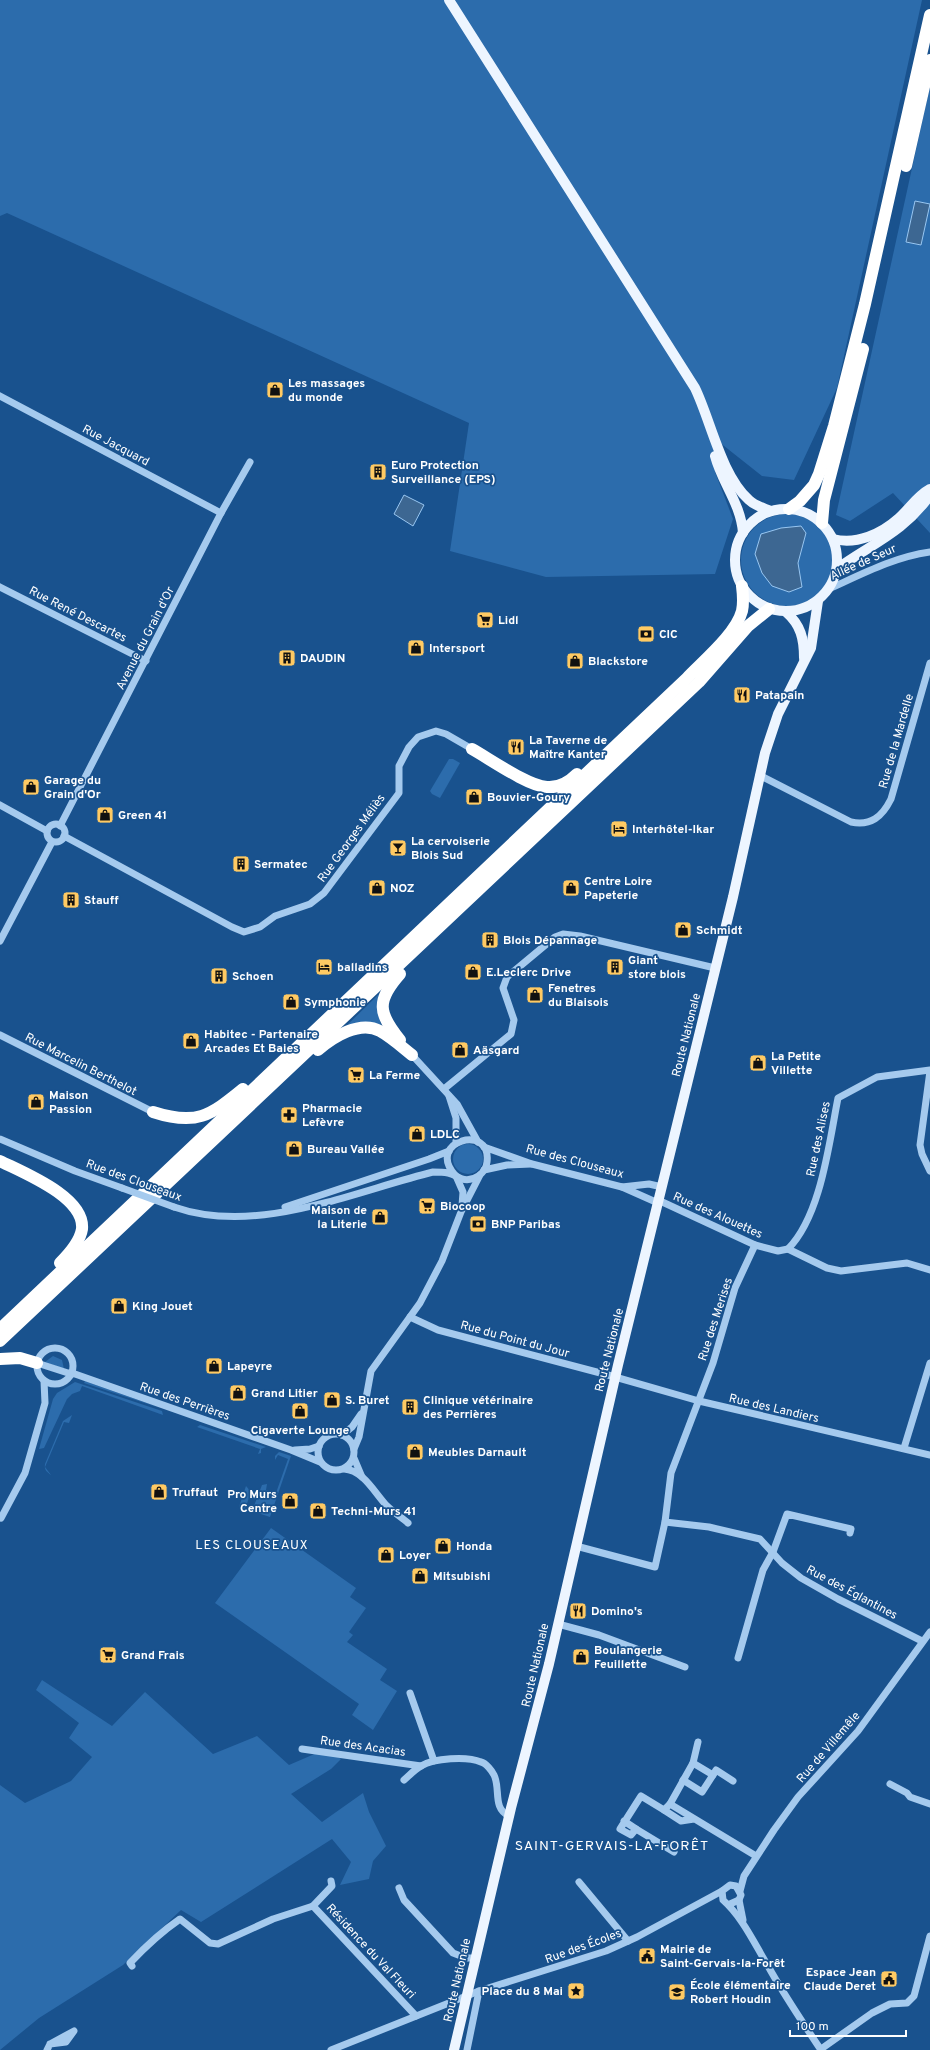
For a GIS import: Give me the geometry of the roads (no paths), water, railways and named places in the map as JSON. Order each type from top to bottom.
[{"type":"highway","points":[[789,509],[800,501],[814,485],[819,474],[834,426],[865,304],[930,15]]},
{"type":"highway","points":[[822,523],[824,500],[854,385],[930,60]]},
{"type":"highway","points":[[0,1328],[610,753],[686,678],[729,634],[741,612],[743,603],[742,586]]},
{"type":"highway","points":[[0,1341],[699,682],[748,626],[769,609]]},
{"type":"highway","points":[[472,749],[534,784],[547,787],[560,786],[571,780],[594,758],[610,753]]},
{"type":"highway","points":[[412,1055],[384,1018],[382,1003],[385,993],[420,945]]},
{"type":"highway","points":[[242,1112],[325,1044],[352,1030],[372,1028],[380,1031],[412,1055]]},
{"type":"highway","points":[[153,1112],[170,1118],[185,1119],[204,1116],[220,1107],[300,1046]]},
{"type":"highway","points":[[0,1161],[68,1199],[78,1214],[82,1228],[80,1235],[70,1252],[58,1265],[52,1279]]},
{"type":"highway","points":[[0,1359],[20,1358],[37,1363]]},
{"type":"main road","points":[[449,0],[695,388],[706,411],[714,438],[738,489],[750,501],[771,511]]},
{"type":"main road","points":[[714,438],[717,462],[739,508],[743,533]]},
{"type":"main road","points":[[833,539],[852,541],[872,536],[898,520],[930,489]]},
{"type":"main road","points":[[838,568],[856,555],[892,535],[904,526],[920,510],[930,495]]},
{"type":"main road","points":[[789,509],[812,516],[822,523],[833,539],[838,556],[838,568],[829,589],[818,601],[808,607],[786,612],[769,609],[756,602],[742,586],[737,573],[735,552],[743,533],[750,523],[771,511],[789,509]]},
{"type":"main road","name":"Route Nationale","points":[[454,2050],[510,1816],[533,1731],[615,1376],[733,897],[759,775],[778,714],[811,648],[813,623],[818,601]]},
{"type":"main road","points":[[786,612],[794,619],[802,636],[804,661]]},
{"type":"street","name":"Rue Jacquard","points":[[0,396],[221,513]]},
{"type":"street","name":"Avenue du Grain d'Or","points":[[60,826],[221,513],[250,462]]},
{"type":"street","name":"Allée de Seur","points":[[829,589],[908,555],[930,552]]},
{"type":"street","name":"Rue René Descartes","points":[[0,587],[146,660]]},
{"type":"street","name":"Rue de la Mardelle","points":[[759,775],[851,822],[860,824],[874,820],[886,810],[890,799],[930,663]]},
{"type":"street","name":"Rue Georges Méliès","points":[[64,836],[232,927],[244,932],[260,927],[276,916],[310,904],[324,893],[399,793],[399,766],[409,747],[418,737],[436,731],[446,734],[472,749]]},
{"type":"street","points":[[0,805],[47,831],[47,835],[52,842]]},
{"type":"street","points":[[47,831],[54,824],[63,828],[64,836],[61,841],[52,842]]},
{"type":"street","points":[[0,941],[52,842]]},
{"type":"street","points":[[446,1091],[511,1034],[514,1020],[502,988],[507,977],[555,937],[563,934],[580,936],[715,968]]},
{"type":"street","name":"Rue Marcelin Berthelot","points":[[0,1035],[153,1112]]},
{"type":"street","points":[[354,1449],[359,1437],[362,1412],[371,1371],[410,1317],[432,1281],[461,1212],[487,1163],[487,1154],[457,1104],[412,1055]]},
{"type":"street","points":[[930,1071],[920,1145],[922,1154],[930,1171]]},
{"type":"street","name":"Rue des Alises","points":[[788,1249],[797,1240],[818,1194],[838,1098],[877,1077],[930,1071]]},
{"type":"street","points":[[446,1091],[456,1118],[456,1143]]},
{"type":"street","name":"Rue des Clouseaux","points":[[0,1138],[75,1171],[174,1207],[217,1217],[245,1217],[267,1214],[357,1193],[433,1172],[456,1175]]},
{"type":"street","points":[[461,1212],[463,1192],[456,1175],[448,1164],[449,1151],[456,1143],[467,1139],[481,1145]]},
{"type":"street","name":"Rue des Clouseaux","points":[[481,1145],[532,1164],[622,1187],[649,1184],[662,1186]]},
{"type":"street","name":"Rue des Clouseaux","points":[[267,1214],[429,1160],[449,1151]]},
{"type":"street","points":[[456,1175],[468,1179],[507,1165],[532,1164]]},
{"type":"street","points":[[357,1193],[364,1181],[362,1173]]},
{"type":"street","points":[[355,1184],[357,1193]]},
{"type":"street","name":"Rue des Alouettes","points":[[622,1187],[755,1245],[778,1251],[788,1249],[827,1268],[841,1270],[906,1262],[930,1270]]},
{"type":"street","name":"Rue des Merises","points":[[576,1546],[655,1567],[665,1522],[671,1473],[713,1363],[735,1288],[755,1245]]},
{"type":"street","name":"Rue du Point du Jour","points":[[410,1317],[438,1330],[615,1376]]},
{"type":"street","points":[[44,1381],[57,1384],[66,1381],[72,1373],[73,1368],[71,1358],[64,1351],[53,1348],[43,1353],[37,1363],[38,1373],[44,1381],[45,1403]]},
{"type":"street","name":"Rue des Perrières","points":[[37,1363],[72,1373],[291,1450],[320,1462]]},
{"type":"street","points":[[904,1448],[930,1364]]},
{"type":"street","name":"Rue des Landiers","points":[[615,1376],[699,1401],[930,1455]]},
{"type":"street","points":[[0,1518],[25,1473],[45,1403],[57,1384]]},
{"type":"street","points":[[362,1412],[352,1427],[342,1435],[331,1435],[326,1437],[319,1446],[318,1454],[320,1462],[333,1471],[344,1469],[351,1470],[362,1477],[387,1506],[408,1523]]},
{"type":"street","points":[[342,1435],[352,1443],[354,1458],[362,1477]]},
{"type":"street","name":"Rue des Perrières","points":[[291,1450],[310,1449],[319,1446]]},
{"type":"street","points":[[344,1469],[350,1465],[354,1458]]},
{"type":"street","points":[[738,1658],[763,1570],[773,1552],[787,1514],[851,1529],[850,1533]]},
{"type":"street","name":"Rue des Églantines","points":[[665,1522],[709,1527],[760,1539],[782,1563],[801,1578],[838,1599],[922,1641]]},
{"type":"street","points":[[558,1624],[599,1635],[684,1667]]},
{"type":"street","name":"Rue de Villemêle","points":[[740,1891],[744,1876],[756,1856],[798,1797],[867,1720],[922,1641],[930,1632]]},
{"type":"street","points":[[410,1693],[434,1761]]},
{"type":"street","points":[[664,1810],[670,1804],[693,1763],[698,1742]]},
{"type":"street","name":"Rue des Acacias","points":[[302,1749],[421,1766]]},
{"type":"street","name":"Rue des Acacias","points":[[404,1780],[421,1766],[434,1761],[469,1759],[483,1762],[494,1776],[498,1805],[504,1814],[510,1816]]},
{"type":"street","points":[[693,1763],[712,1775]]},
{"type":"street","points":[[683,1780],[702,1792],[716,1770],[733,1781]]},
{"type":"street","points":[[890,1784],[907,1793],[910,1798],[930,1804]]},
{"type":"street","points":[[674,1852],[636,1829],[631,1835],[620,1829],[624,1821],[641,1796],[681,1821],[694,1819]]},
{"type":"street","points":[[670,1804],[756,1856]]},
{"type":"street","name":"Rue de Villemêle","points":[[730,1885],[744,1876]]},
{"type":"street","points":[[313,1906],[332,1886],[331,1881]]},
{"type":"street","points":[[579,1882],[628,1941]]},
{"type":"street","points":[[744,1924],[739,1900],[740,1891],[736,1886],[730,1885],[722,1891],[727,1902],[744,1924],[768,1967],[821,2050],[872,2013],[890,2004],[907,2003],[914,1996],[930,1936]]},
{"type":"street","points":[[400,1888],[404,1900],[453,1953],[462,1957],[475,1958]]},
{"type":"street","name":"Rue des Écoles","points":[[331,2050],[479,1991],[571,1964],[628,1941],[722,1891]]},
{"type":"street","points":[[727,1902],[739,1900]]},
{"type":"street","name":"Rue des Écoles","points":[[700,1902],[727,1902]]},
{"type":"street","name":"Résidence du Val Fleuri","points":[[132,1966],[130,1963],[163,1931],[180,1919],[210,1943],[218,1944],[273,1919],[313,1906],[416,2016]]},
{"type":"street","points":[[467,2050],[479,1991]]},
{"type":"place","name":"Les massages du monde","points":[[275,390]]},
{"type":"place","name":"Euro Protection Surveillance (EPS)","points":[[378,472]]},
{"type":"place","name":"Lidl","points":[[485,620]]},
{"type":"place","name":"CIC","points":[[646,634]]},
{"type":"place","name":"Intersport","points":[[416,648]]},
{"type":"place","name":"DAUDIN","points":[[287,658]]},
{"type":"place","name":"Blackstore","points":[[575,661]]},
{"type":"place","name":"Patapain","points":[[742,695]]},
{"type":"place","name":"La Taverne de Maître Kanter","points":[[516,747]]},
{"type":"place","name":"Garage du Grain d'Or","points":[[31,787]]},
{"type":"place","name":"Bouvier-Goury","points":[[474,797]]},
{"type":"place","name":"Green 41","points":[[105,815]]},
{"type":"place","name":"Interhôtel-Ikar","points":[[619,829]]},
{"type":"place","name":"La cervoiserie Blois Sud","points":[[398,848]]},
{"type":"place","name":"Sermatec","points":[[241,864]]},
{"type":"place","name":"NOZ","points":[[377,888]]},
{"type":"place","name":"Centre Loire Papeterie","points":[[571,888]]},
{"type":"place","name":"Stauff","points":[[71,900]]},
{"type":"place","name":"Schmidt","points":[[683,930]]},
{"type":"place","name":"Blois Dépannage","points":[[490,940]]},
{"type":"place","name":"balladins","points":[[324,967]]},
{"type":"place","name":"Giant store blois","points":[[615,967]]},
{"type":"place","name":"E.Leclerc Drive","points":[[473,972]]},
{"type":"place","name":"Schoen","points":[[219,976]]},
{"type":"place","name":"Fenetres du Blaisois","points":[[535,995]]},
{"type":"place","name":"Symphonie","points":[[291,1002]]},
{"type":"place","name":"Habitec - Partenaire Arcades Et Baies","points":[[191,1041]]},
{"type":"place","name":"Aäsgard","points":[[460,1050]]},
{"type":"place","name":"La Petite Villette","points":[[758,1063]]},
{"type":"place","name":"La Ferme","points":[[356,1075]]},
{"type":"place","name":"Maison Passion","points":[[36,1102]]},
{"type":"place","name":"Pharmacie Lefèvre","points":[[289,1115]]},
{"type":"place","name":"LDLC","points":[[417,1134]]},
{"type":"place","name":"Bureau Vallée","points":[[294,1149]]},
{"type":"place","name":"Biocoop","points":[[427,1206]]},
{"type":"place","name":"Maison de la Literie","points":[[380,1217]]},
{"type":"place","name":"BNP Paribas","points":[[478,1224]]},
{"type":"place","name":"King Jouet","points":[[119,1306]]},
{"type":"place","name":"Lapeyre","points":[[214,1366]]},
{"type":"place","name":"Grand Litier","points":[[238,1393]]},
{"type":"place","name":"S. Buret","points":[[332,1400]]},
{"type":"place","name":"Clinique vétérinaire des Perrières","points":[[410,1407]]},
{"type":"place","name":"Cigaverte Lounge","points":[[300,1411]]},
{"type":"place","name":"Meubles Darnault","points":[[415,1452]]},
{"type":"place","name":"Truffaut","points":[[159,1492]]},
{"type":"place","name":"Pro Murs Centre","points":[[290,1501]]},
{"type":"place","name":"Techni-Murs 41","points":[[318,1511]]},
{"type":"place","name":"Honda","points":[[443,1546]]},
{"type":"place","name":"Loyer","points":[[386,1555]]},
{"type":"place","name":"Mitsubishi","points":[[420,1576]]},
{"type":"place","name":"Domino's","points":[[578,1611]]},
{"type":"place","name":"Grand Frais","points":[[108,1655]]},
{"type":"place","name":"Boulangerie Feuillette","points":[[581,1657]]},
{"type":"place","name":"Mairie de Saint-Gervais-la-Forêt","points":[[647,1956]]},
{"type":"place","name":"Espace Jean Claude Deret","points":[[889,1979]]},
{"type":"place","name":"Place du 8 Mai","points":[[576,1991]]},
{"type":"place","name":"École élémentaire Robert Houdin","points":[[677,1992]]},
{"type":"district","name":"LES CLOUSEAUX","points":[[252,1544]]},
{"type":"district","name":"SAINT-GERVAIS-LA-FORÊT","points":[[612,1845]]}]
